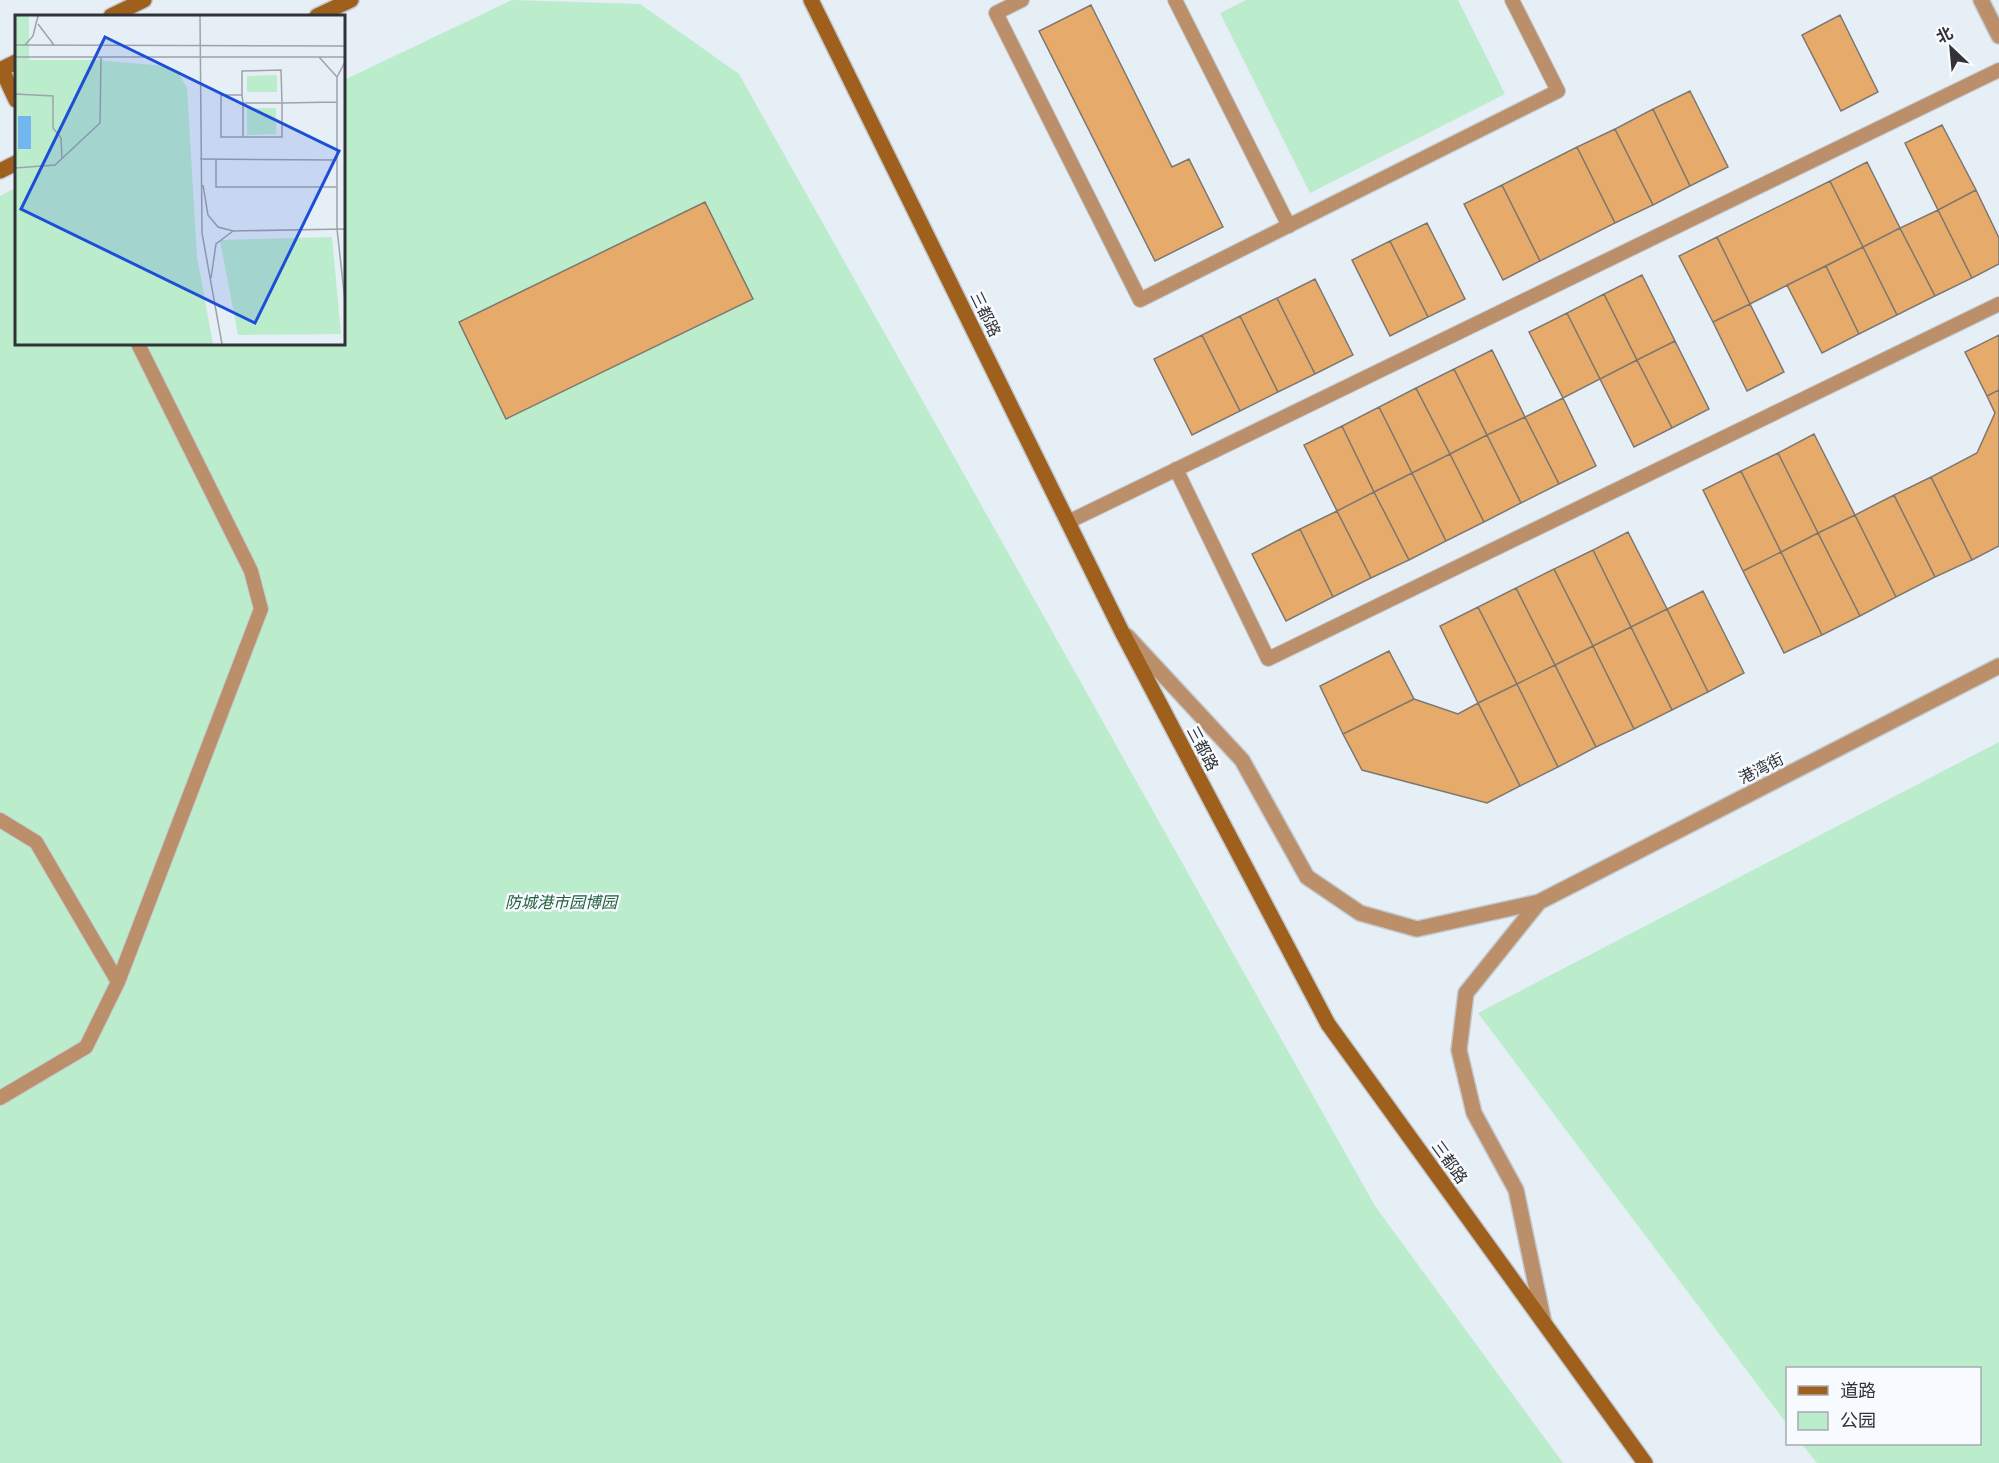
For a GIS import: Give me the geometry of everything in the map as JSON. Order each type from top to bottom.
[{"type":"main road","points":[[113,15],[144,0]]},
{"type":"main road","points":[[319,15],[351,0]]},
{"type":"main road","name":"三都路","points":[[811,0],[1121,630],[1328,1024],[1645,1463]]},
{"type":"main road","points":[[15,63],[1,70],[15,98]]},
{"type":"main road","points":[[0,171],[15,164]]},
{"type":"street","points":[[1981,0],[1999,36]]},
{"type":"street","points":[[1121,630],[1242,760],[1307,877],[1360,914],[1417,929],[1539,902]]},
{"type":"street","name":"港湾街","points":[[1539,902],[1999,666]]},
{"type":"street","points":[[1539,902],[1466,993],[1459,1050],[1474,1113],[1516,1190],[1544,1324]]},
{"type":"lane","points":[[1022,0],[996,13],[1140,300],[1558,91],[1512,0]]},
{"type":"lane","points":[[1176,0],[1288,226]]},
{"type":"lane","points":[[1068,522],[1999,70]]},
{"type":"lane","points":[[1176,470],[1268,659],[1999,304]]},
{"type":"lane","points":[[0,1098],[86,1047],[118,982],[261,609],[251,571],[138,345]]},
{"type":"lane","points":[[0,820],[36,842],[118,982]]},
{"type":"green space","name":"防城港市园博园","points":[[512,0],[640,4],[739,74],[1375,1206],[1563,1463],[0,1463],[0,196],[15,188],[15,345],[345,345],[345,80]]},
{"type":"green space","points":[[1246,0],[1458,0],[1505,94],[1310,193],[1220,13]]},
{"type":"green space","points":[[1999,742],[1999,1463],[1817,1463],[1803,1445],[1981,1445],[1981,1367],[1786,1367],[1786,1423],[1478,1013]]},
{"type":"building","points":[[1091,5],[1172,167],[1189,159],[1223,227],[1155,261],[1039,31]]},
{"type":"building","points":[[1840,15],[1878,92],[1841,111],[1802,35]]},
{"type":"building","points":[[1690,91],[1728,167],[1690,186],[1653,109]]},
{"type":"building","points":[[1653,109],[1690,186],[1653,205],[1615,129]]},
{"type":"building","points":[[1942,125],[1976,190],[1938,210],[1905,143]]},
{"type":"building","points":[[1615,129],[1653,205],[1615,223],[1577,147]]},
{"type":"building","points":[[1577,147],[1615,223],[1540,261],[1502,185]]},
{"type":"building","points":[[1867,162],[1900,228],[1863,247],[1830,181]]},
{"type":"building","points":[[1830,181],[1863,247],[1750,304],[1717,237]]},
{"type":"building","points":[[1502,185],[1540,261],[1503,280],[1464,204]]},
{"type":"building","points":[[1976,190],[1999,238],[1999,264],[1972,278],[1938,210]]},
{"type":"building","points":[[705,202],[753,299],[506,419],[459,322]]},
{"type":"building","points":[[1938,210],[1972,278],[1935,296],[1900,228]]},
{"type":"building","points":[[1427,223],[1465,299],[1428,317],[1390,241]]},
{"type":"building","points":[[1900,228],[1935,296],[1897,315],[1863,247]]},
{"type":"building","points":[[1717,237],[1750,304],[1713,322],[1679,256]]},
{"type":"building","points":[[1390,241],[1428,317],[1390,336],[1352,260]]},
{"type":"building","points":[[1863,247],[1897,315],[1859,334],[1826,266]]},
{"type":"building","points":[[1826,266],[1859,334],[1822,353],[1787,285]]},
{"type":"building","points":[[1642,275],[1675,341],[1637,360],[1604,294]]},
{"type":"building","points":[[1315,279],[1353,355],[1315,374],[1277,298]]},
{"type":"building","points":[[1604,294],[1637,360],[1600,379],[1567,313]]},
{"type":"building","points":[[1277,298],[1315,374],[1278,392],[1240,316]]},
{"type":"building","points":[[1750,304],[1784,372],[1747,391],[1713,322]]},
{"type":"building","points":[[1567,313],[1600,379],[1563,398],[1529,332]]},
{"type":"building","points":[[1240,316],[1278,392],[1240,411],[1202,335]]},
{"type":"building","points":[[1202,335],[1240,411],[1192,435],[1154,359]]},
{"type":"building","points":[[1999,335],[1999,390],[1987,396],[1965,352]]},
{"type":"building","points":[[1675,341],[1709,409],[1672,428],[1637,360]]},
{"type":"building","points":[[1492,350],[1525,417],[1487,435],[1454,369]]},
{"type":"building","points":[[1637,360],[1672,428],[1634,447],[1600,379]]},
{"type":"building","points":[[1454,369],[1487,435],[1450,454],[1416,388]]},
{"type":"building","points":[[1416,388],[1450,454],[1412,473],[1379,407]]},
{"type":"building","points":[[1999,390],[1999,546],[1972,560],[1931,477],[1977,453],[1995,413],[1987,396]]},
{"type":"building","points":[[1563,398],[1596,466],[1559,484],[1525,417]]},
{"type":"building","points":[[1379,407],[1412,473],[1374,492],[1342,426]]},
{"type":"building","points":[[1525,417],[1559,484],[1521,503],[1487,435]]},
{"type":"building","points":[[1342,426],[1374,492],[1337,511],[1304,445]]},
{"type":"building","points":[[1814,434],[1855,515],[1818,533],[1778,453]]},
{"type":"building","points":[[1487,435],[1521,503],[1484,522],[1450,454]]},
{"type":"building","points":[[1778,453],[1818,533],[1781,552],[1741,471]]},
{"type":"building","points":[[1450,454],[1484,522],[1446,541],[1412,473]]},
{"type":"building","points":[[1741,471],[1781,552],[1743,571],[1703,490]]},
{"type":"building","points":[[1412,473],[1446,541],[1409,560],[1374,492]]},
{"type":"building","points":[[1931,477],[1972,560],[1935,577],[1894,495]]},
{"type":"building","points":[[1374,492],[1409,560],[1371,578],[1337,511]]},
{"type":"building","points":[[1894,495],[1935,577],[1896,597],[1855,515]]},
{"type":"building","points":[[1337,511],[1371,578],[1333,597],[1300,529]]},
{"type":"building","points":[[1855,515],[1896,597],[1860,616],[1818,533]]},
{"type":"building","points":[[1300,529],[1333,597],[1286,621],[1252,554]]},
{"type":"building","points":[[1628,532],[1667,609],[1631,627],[1593,550]]},
{"type":"building","points":[[1818,533],[1860,616],[1822,635],[1781,552]]},
{"type":"building","points":[[1593,550],[1631,627],[1593,646],[1554,569]]},
{"type":"building","points":[[1781,552],[1822,635],[1784,653],[1743,571]]},
{"type":"building","points":[[1554,569],[1593,646],[1555,665],[1516,588]]},
{"type":"building","points":[[1516,588],[1555,665],[1517,684],[1478,607]]},
{"type":"building","points":[[1703,591],[1744,673],[1708,692],[1667,609]]},
{"type":"building","points":[[1478,607],[1517,684],[1478,703],[1440,626]]},
{"type":"building","points":[[1667,609],[1708,692],[1672,710],[1631,627]]},
{"type":"building","points":[[1631,627],[1672,710],[1634,729],[1593,646]]},
{"type":"building","points":[[1593,646],[1634,729],[1596,747],[1555,665]]},
{"type":"building","points":[[1389,651],[1414,699],[1343,734],[1320,686]]},
{"type":"building","points":[[1555,665],[1596,747],[1558,767],[1517,684]]},
{"type":"building","points":[[1517,684],[1558,767],[1520,786],[1478,703]]},
{"type":"building","points":[[1414,699],[1458,714],[1478,703],[1520,786],[1487,803],[1362,770],[1343,734]]}]
